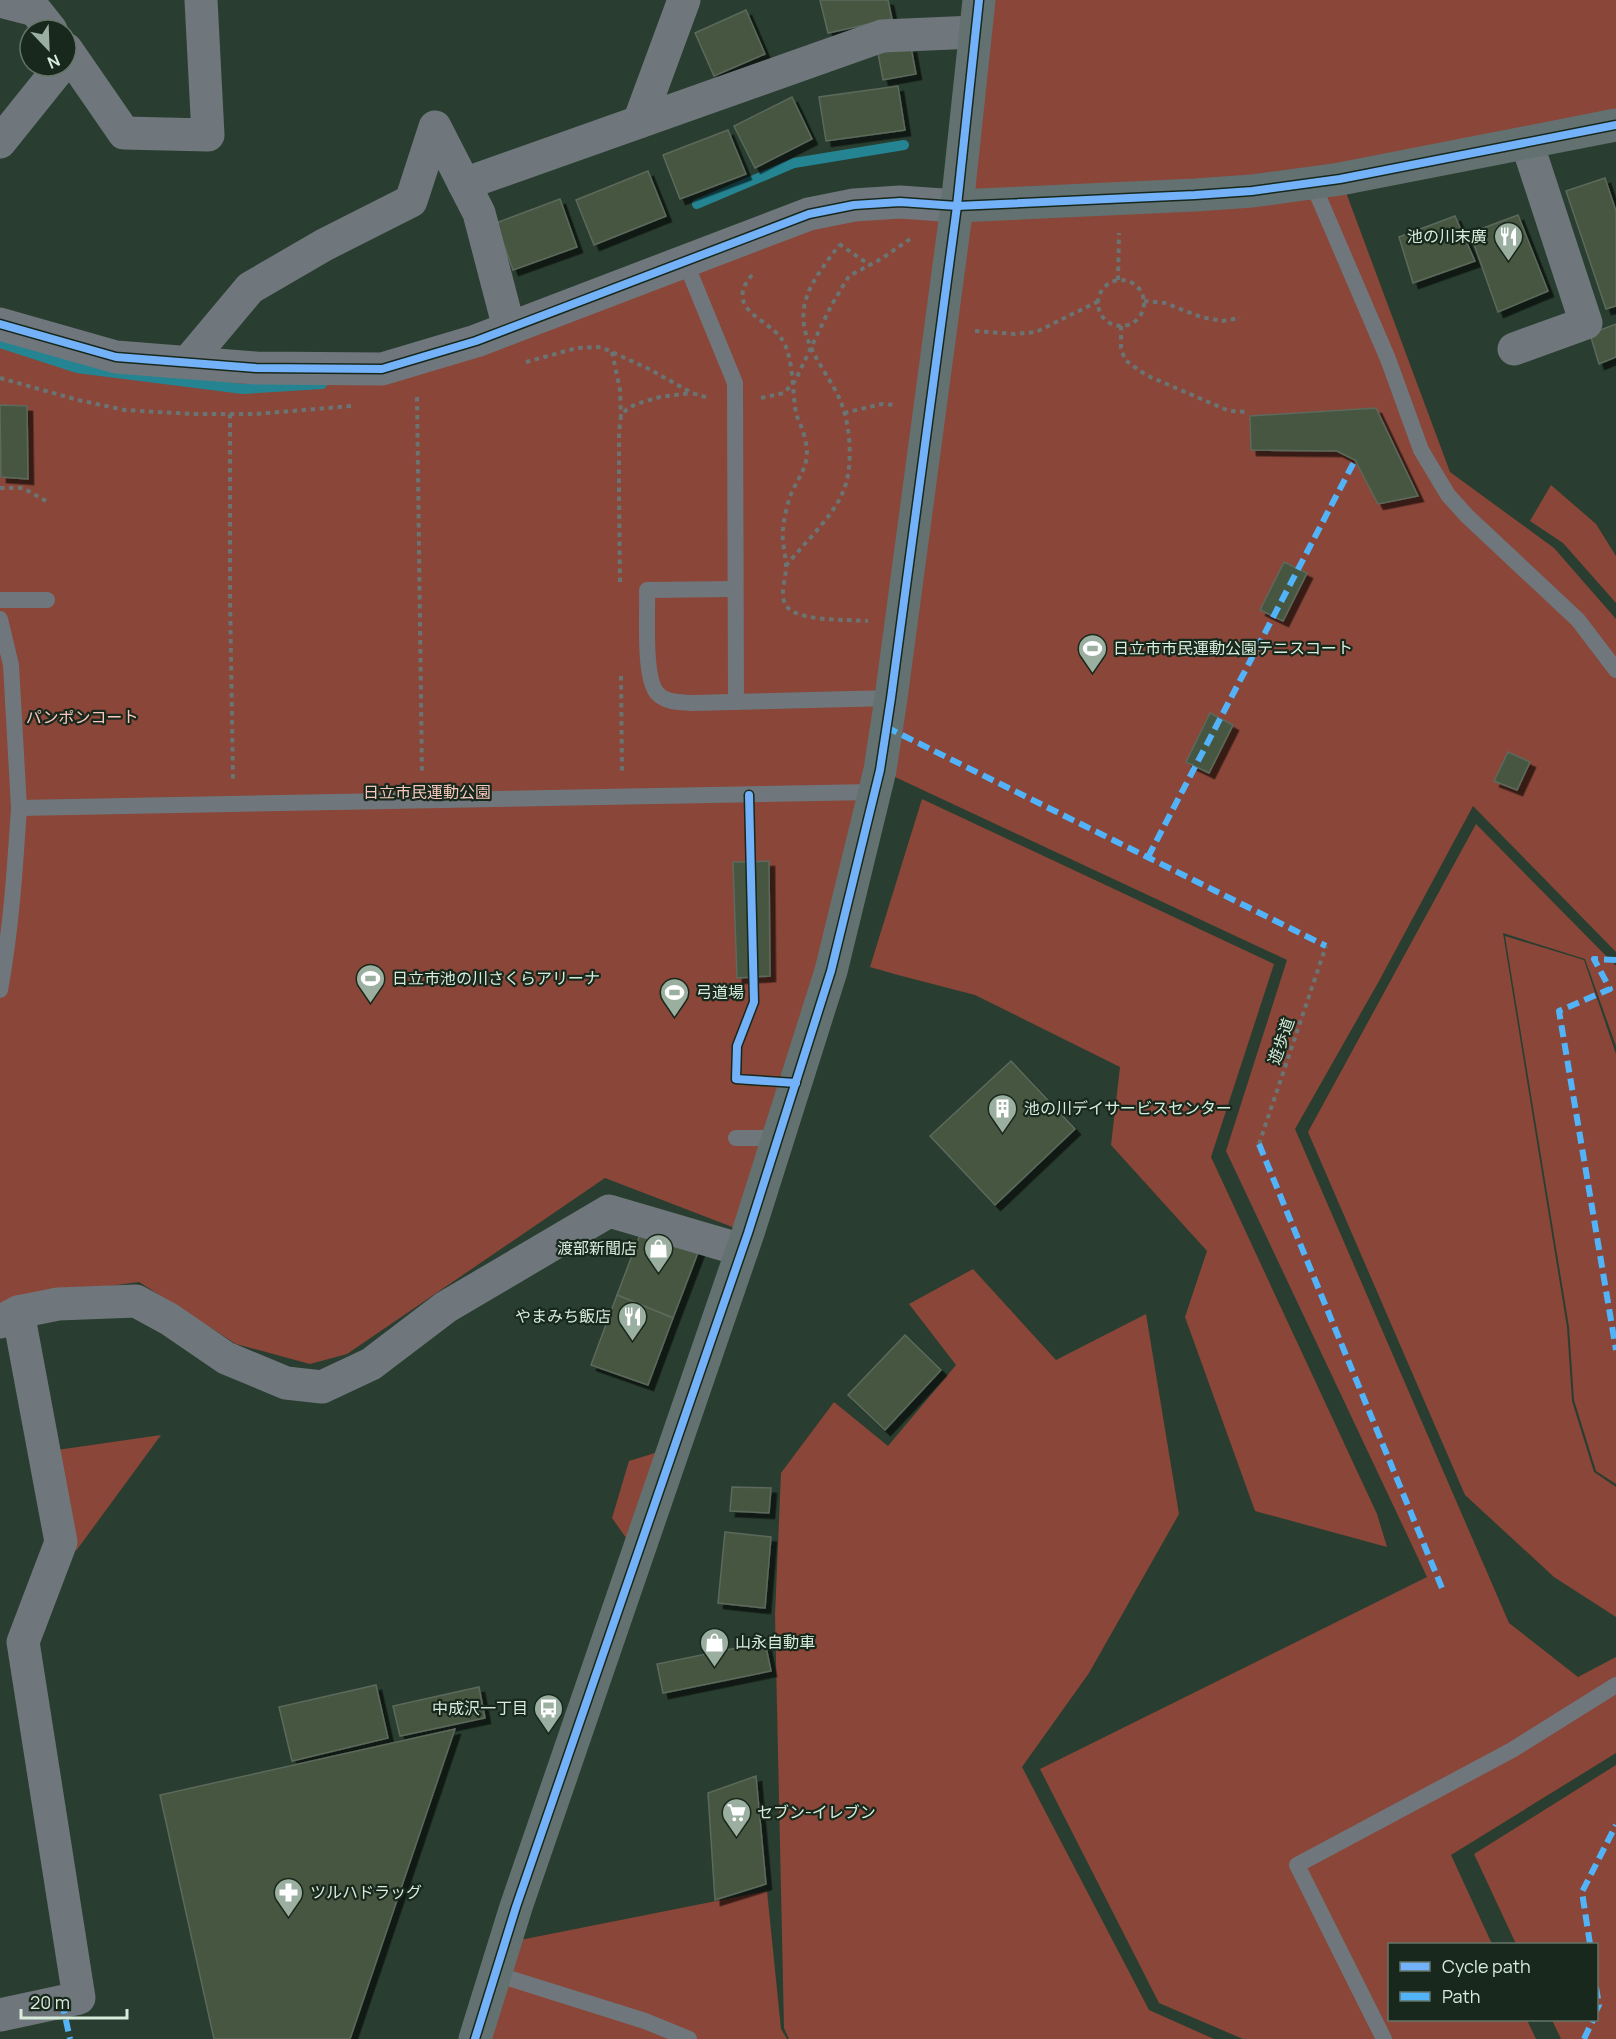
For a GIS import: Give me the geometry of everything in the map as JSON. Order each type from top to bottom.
[{"type":"street","points":[[78,72],[124,133],[208,135],[201,0]]},
{"type":"street","points":[[639,122],[684,0]]},
{"type":"street","points":[[475,2039],[516,1907],[742,1250],[831,971],[880,770],[891,698],[957,206],[979,0]]},
{"type":"street","points":[[0,1],[36,10],[41,18]]},
{"type":"street","points":[[464,184],[882,36],[975,32]]},
{"type":"street","points":[[0,142],[45,78]]},
{"type":"street","points":[[0,324],[116,357],[256,368],[382,369],[477,341],[808,214],[854,205],[900,202],[957,206],[1240,192],[1312,182],[1527,143],[1616,124]]},
{"type":"street","points":[[188,362],[250,288],[324,244],[411,201],[435,127],[479,213],[509,328]]},
{"type":"street","points":[[1514,349],[1586,323],[1527,143]]},
{"type":"street","points":[[0,2015],[79,1998],[23,1642],[61,1542],[9,1317],[58,1304],[136,1301],[169,1319],[226,1358],[286,1383],[322,1387],[371,1364],[446,1307],[609,1211],[742,1250]]},
{"type":"lane","points":[[1312,182],[1388,359],[1421,450],[1448,495],[1467,516],[1578,620],[1616,670]]},
{"type":"lane","points":[[685,261],[735,383],[736,702]]},
{"type":"lane","points":[[735,589],[647,590],[648,668],[650,682],[658,694],[672,702],[891,698]]},
{"type":"lane","points":[[0,600],[47,600]]},
{"type":"lane","points":[[0,619],[11,665],[19,808],[10,923],[0,990]]},
{"type":"lane","points":[[19,808],[874,792]]},
{"type":"lane","points":[[735,1138],[778,1138]]},
{"type":"lane","points":[[1384,2039],[1297,1865],[1512,1750],[1616,1685]]},
{"type":"lane","points":[[496,1974],[645,2021],[689,2039]]},
{"type":"path","points":[[1118,280],[1119,199]]},
{"type":"path","points":[[577,348],[601,347],[649,369],[692,393],[708,398],[770,398],[784,393],[793,384],[831,306],[849,276],[870,265],[957,206]]},
{"type":"path","points":[[828,245],[839,244],[870,265]]},
{"type":"path","points":[[786,566],[833,510],[848,478],[847,423],[833,385],[804,330],[803,312],[814,279],[839,244]]},
{"type":"path","points":[[756,272],[749,277],[742,292],[745,304],[755,318],[782,338],[790,360],[796,414],[808,452],[806,467],[792,494],[782,532],[786,566],[783,600],[793,613],[804,617],[901,623]]},
{"type":"path","points":[[1118,280],[1126,280],[1138,287],[1144,301],[1144,309],[1135,321],[1121,326],[1114,325],[1102,315],[1098,301],[1105,287],[1118,280]]},
{"type":"path","points":[[941,330],[1015,334],[1036,332],[1098,301]]},
{"type":"path","points":[[1144,301],[1165,303],[1201,317],[1222,321],[1240,318]]},
{"type":"path","points":[[1121,326],[1121,348],[1125,360],[1146,375],[1229,411],[1248,412]]},
{"type":"path","points":[[612,352],[620,390],[621,416]]},
{"type":"path","points":[[417,397],[422,801]]},
{"type":"path","points":[[844,413],[882,404],[930,408]]},
{"type":"path","points":[[230,414],[233,804]]},
{"type":"path","points":[[0,488],[23,488],[46,501]]},
{"type":"green space","name":"日立市民運動公園","points":[[979,0],[1616,0],[1616,125],[1341,179],[1450,472],[1554,548],[1616,619],[1616,952],[1473,806],[1379,981],[1295,1129],[1509,1623],[1578,1677],[1616,1657],[1616,1753],[1451,1855],[1492,1943],[1388,1943],[1388,2021],[1527,2021],[1536,2039],[1243,2039],[1159,2003],[1040,1769],[1427,1577],[1226,1151],[1287,960],[880,770],[748,1233],[605,1178],[347,1354],[310,1364],[236,1344],[139,1282],[7,1300],[0,1304],[0,324],[116,357],[382,369],[809,214],[957,206]]},
{"type":"green space","points":[[1551,485],[1596,524],[1616,556],[1616,603],[1563,543],[1530,521]]},
{"type":"green space","points":[[922,799],[1274,964],[1211,1157],[1377,1514],[1387,1547],[1255,1511],[1185,1317],[1207,1251],[1111,1145],[1120,1067],[975,995],[870,967]]},
{"type":"green space","points":[[1476,824],[1616,966],[1616,1046],[1585,959],[1503,933],[1567,1327],[1572,1401],[1594,1472],[1616,1487],[1616,1617],[1554,1577],[1465,1495],[1308,1132]]},
{"type":"green space","points":[[1505,936],[1584,960],[1616,1054],[1616,1484],[1596,1471],[1574,1400],[1569,1327]]},
{"type":"green space","points":[[973,1269],[1056,1360],[1146,1314],[1179,1514],[1089,1673],[1022,1767],[1149,2010],[1214,2039],[789,2039],[784,2028],[775,1615],[781,1473],[834,1402],[888,1446],[956,1365],[909,1304]]},
{"type":"green space","points":[[161,1435],[76,1551],[57,1450]]},
{"type":"green space","points":[[658,1452],[629,1542],[612,1518],[629,1461]]},
{"type":"green space","points":[[1616,1765],[1616,2039],[1561,2039],[1552,2021],[1598,2021],[1598,1943],[1516,1943],[1474,1854]]},
{"type":"green space","points":[[767,1891],[781,2029],[787,2039],[481,2039],[515,1941]]},
{"type":"building","points":[[820,0],[888,0],[892,19],[828,33]]},
{"type":"building","points":[[746,10],[765,54],[714,76],[695,33]]},
{"type":"building","points":[[911,47],[916,74],[883,80],[878,53]]},
{"type":"building","points":[[898,86],[905,130],[826,141],[819,97]]},
{"type":"building","points":[[792,97],[812,139],[755,168],[734,126]]},
{"type":"building","points":[[728,130],[746,174],[680,199],[663,155]]},
{"type":"building","points":[[648,171],[666,216],[594,245],[576,200]]},
{"type":"building","points":[[1605,178],[1616,211],[1616,306],[1606,309],[1566,191]]},
{"type":"building","points":[[560,199],[577,247],[513,270],[496,223]]},
{"type":"building","name":"池の川末廣","points":[[1518,215],[1548,291],[1498,312],[1470,233]]},
{"type":"building","points":[[1455,216],[1475,261],[1413,283],[1399,237]]},
{"type":"building","points":[[1616,324],[1616,357],[1599,364],[1590,334]]},
{"type":"building","points":[[0,405],[27,406],[28,479],[1,477]]},
{"type":"building","points":[[1376,408],[1418,496],[1378,504],[1355,460],[1337,451],[1251,450],[1250,416]]},
{"type":"building","points":[[1284,562],[1307,573],[1283,621],[1260,610]]},
{"type":"building","points":[[1210,713],[1233,725],[1209,773],[1186,762]]},
{"type":"building","points":[[1508,752],[1530,762],[1517,790],[1494,781]]},
{"type":"building","points":[[769,861],[770,976],[753,977],[751,862]]},
{"type":"building","points":[[733,862],[751,862],[753,977],[737,978]]},
{"type":"building","name":"池の川デイサービスセンター","points":[[1011,1061],[1075,1129],[995,1205],[930,1136]]},
{"type":"building","name":"渡部新聞店","points":[[643,1227],[699,1250],[673,1318],[617,1295]]},
{"type":"building","name":"やまみち飯店","points":[[617,1295],[673,1318],[648,1385],[591,1365]]},
{"type":"building","points":[[905,1335],[941,1370],[885,1430],[848,1395]]},
{"type":"building","points":[[732,1487],[771,1488],[769,1513],[730,1511]]},
{"type":"building","points":[[725,1532],[771,1537],[765,1608],[718,1603]]},
{"type":"building","name":"山永自動車","points":[[765,1642],[771,1671],[663,1693],[657,1664]]},
{"type":"building","points":[[376,1685],[388,1738],[292,1761],[279,1707]]},
{"type":"building","points":[[479,1687],[485,1718],[400,1736],[393,1706]]},
{"type":"building","name":"ツルハドラッグ","points":[[455,1729],[350,2039],[214,2039],[160,1795]]},
{"type":"building","name":"セブン-イレブン","points":[[756,1776],[766,1884],[715,1900],[708,1793]]},
{"type":"waterway","points":[[697,204],[794,163],[904,145]]},
{"type":"waterway","points":[[0,343],[77,368],[243,389],[322,384]]},
{"type":"marked path","points":[[1148,857],[1355,460]]},
{"type":"marked path","points":[[886,727],[1326,946]]},
{"type":"marked path","points":[[1616,960],[1594,959],[1610,989],[1559,1011],[1616,1350]]},
{"type":"marked path","points":[[1259,1144],[1444,1593]]},
{"type":"marked path","points":[[1590,1943],[1582,1892],[1616,1825]]},
{"type":"marked path","points":[[1598,1999],[1598,2007]]},
{"type":"marked path","points":[[62,2002],[70,2039]]},
{"type":"marked path","points":[[1584,2039],[1593,2021]]},
{"type":"cycle path","points":[[475,2039],[516,1907],[748,1233],[831,971],[880,770],[891,698],[957,206],[979,0]]},
{"type":"cycle path","points":[[0,324],[116,357],[256,368],[382,369],[476,341],[809,214],[854,205],[900,202],[957,206],[1252,191],[1340,179],[1616,125]]},
{"type":"cycle path","points":[[749,795],[754,1002],[737,1046],[736,1079],[796,1083]]},
{"type":"place","name":"池の川末廣","points":[[1508,262]]},
{"type":"place","name":"日立市市民運動公園テニスコート","points":[[1092,674]]},
{"type":"place","name":"日立市池の川さくらアリーナ","points":[[371,1004]]},
{"type":"place","name":"弓道場","points":[[675,1018]]},
{"type":"place","name":"池の川デイサービスセンター","points":[[1003,1134]]},
{"type":"place","name":"渡部新聞店","points":[[658,1274]]},
{"type":"place","name":"やまみち飯店","points":[[632,1342]]},
{"type":"place","name":"山永自動車","points":[[714,1668]]},
{"type":"place","name":"中成沢一丁目","points":[[549,1734]]},
{"type":"place","name":"セブン-イレブン","points":[[736,1838]]},
{"type":"place","name":"ツルハドラッグ","points":[[289,1918]]},
{"type":"park label","name":"パンポンコート","points":[[82,717]]}]
